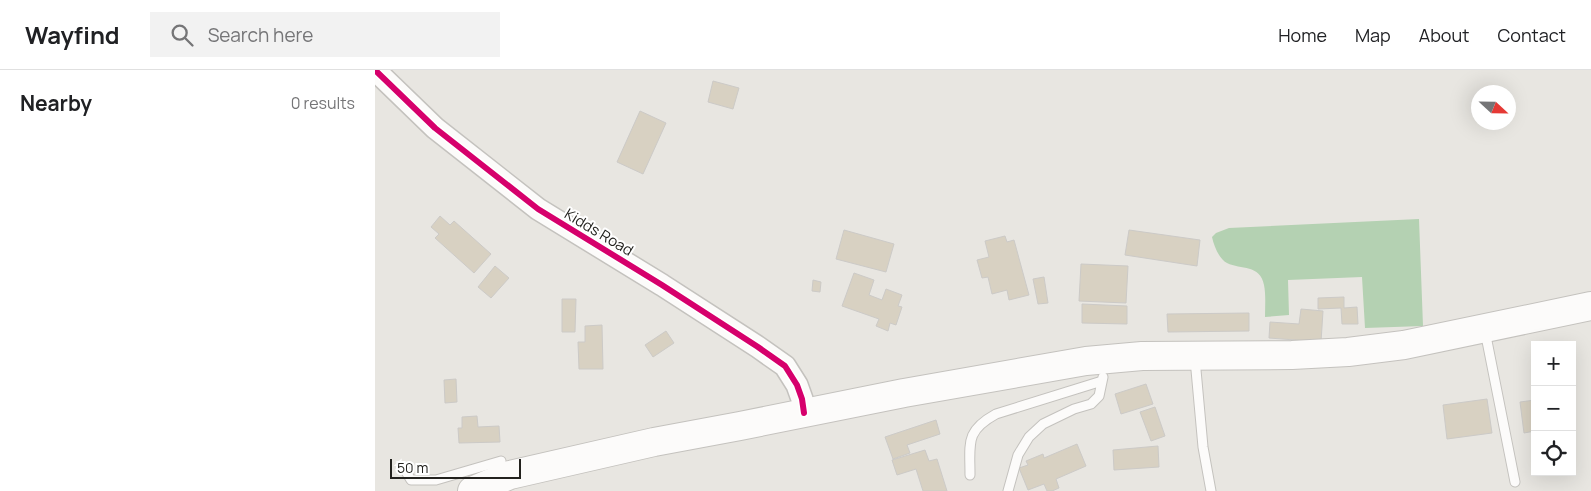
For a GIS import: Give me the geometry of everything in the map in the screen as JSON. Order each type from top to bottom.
[{"type":"highway","points":[[472,491],[510,475],[576,459],[904,393],[1103,370],[1142,356],[1292,355],[1349,352],[1404,345],[1591,306]]},
{"type":"street","name":"Kidds Road","points":[[375,70],[435,128],[538,209],[662,285],[785,366],[803,399],[804,412]]},
{"type":"lane","points":[[1484,328],[1515,482]]},
{"type":"lane","points":[[1194,356],[1203,447],[1211,491]]},
{"type":"lane","points":[[969,475],[970,442],[974,429],[984,420],[1103,370]]},
{"type":"lane","points":[[1008,491],[1018,455],[1029,437],[1043,424],[1074,409],[1091,404],[1099,396],[1103,370]]},
{"type":"lane","points":[[405,470],[411,480],[436,480],[501,460]]},
{"type":"lane","points":[[436,480],[437,491]]},
{"type":"green space","points":[[1419,219],[1423,326],[1365,328],[1362,277],[1288,280],[1289,315],[1265,317],[1265,293],[1262,278],[1254,271],[1224,261],[1217,252],[1212,237],[1216,233],[1229,228]]},
{"type":"building","points":[[713,81],[739,88],[733,109],[708,102]]},
{"type":"building","points":[[640,111],[666,123],[643,174],[617,162]]},
{"type":"building","points":[[440,216],[450,225],[454,221],[491,254],[474,273],[435,238],[439,234],[431,227]]},
{"type":"building","points":[[844,230],[894,244],[886,272],[836,259]]},
{"type":"building","points":[[1129,230],[1200,240],[1197,266],[1125,255]]},
{"type":"building","points":[[1005,236],[1007,242],[1014,240],[1029,295],[1009,300],[1007,290],[992,294],[988,277],[982,278],[977,260],[989,257],[985,241]]},
{"type":"building","points":[[1081,264],[1128,266],[1126,303],[1079,301]]},
{"type":"building","points":[[495,266],[509,278],[491,298],[478,287]]},
{"type":"building","points":[[854,273],[874,280],[869,295],[882,300],[886,289],[902,295],[898,306],[902,307],[896,325],[890,323],[888,331],[876,326],[879,319],[842,306]]},
{"type":"building","points":[[1044,277],[1048,303],[1038,304],[1033,279]]},
{"type":"building","points":[[813,280],[821,282],[820,292],[812,291]]},
{"type":"building","points":[[1344,297],[1344,308],[1357,307],[1358,324],[1342,324],[1341,308],[1318,309],[1318,298]]},
{"type":"building","points":[[562,299],[576,299],[575,332],[562,332]]},
{"type":"building","points":[[1082,304],[1127,306],[1127,324],[1082,323]]},
{"type":"building","points":[[1301,309],[1323,311],[1321,342],[1269,338],[1270,322],[1299,324]]},
{"type":"building","points":[[1249,313],[1249,331],[1168,332],[1167,314]]},
{"type":"building","points":[[602,325],[603,369],[579,369],[578,342],[585,342],[585,326]]},
{"type":"building","points":[[666,331],[674,343],[653,357],[645,345]]},
{"type":"building","points":[[456,379],[457,402],[445,403],[444,380]]},
{"type":"building","points":[[1146,384],[1153,404],[1121,414],[1115,394]]},
{"type":"building","points":[[1487,399],[1492,433],[1447,439],[1443,405]]},
{"type":"building","points":[[1531,401],[1531,432],[1524,433],[1520,402]]},
{"type":"building","points":[[1155,407],[1165,436],[1151,441],[1140,412]]},
{"type":"building","points":[[477,416],[478,427],[499,426],[500,442],[459,443],[458,428],[462,428],[462,417]]},
{"type":"building","points":[[936,420],[940,434],[907,445],[910,453],[893,459],[885,437]]},
{"type":"building","points":[[1077,444],[1086,466],[1056,479],[1059,488],[1052,491],[1047,491],[1044,484],[1028,490],[1019,468],[1028,465],[1026,461],[1043,454],[1044,458]]},
{"type":"building","points":[[1158,446],[1159,467],[1114,470],[1113,450]]},
{"type":"building","points":[[925,450],[929,461],[937,459],[947,491],[923,491],[916,469],[897,475],[892,460]]},
{"type":"cycle path","points":[[375,70],[435,128],[538,209],[662,285],[785,366],[797,385],[804,413]]}]
